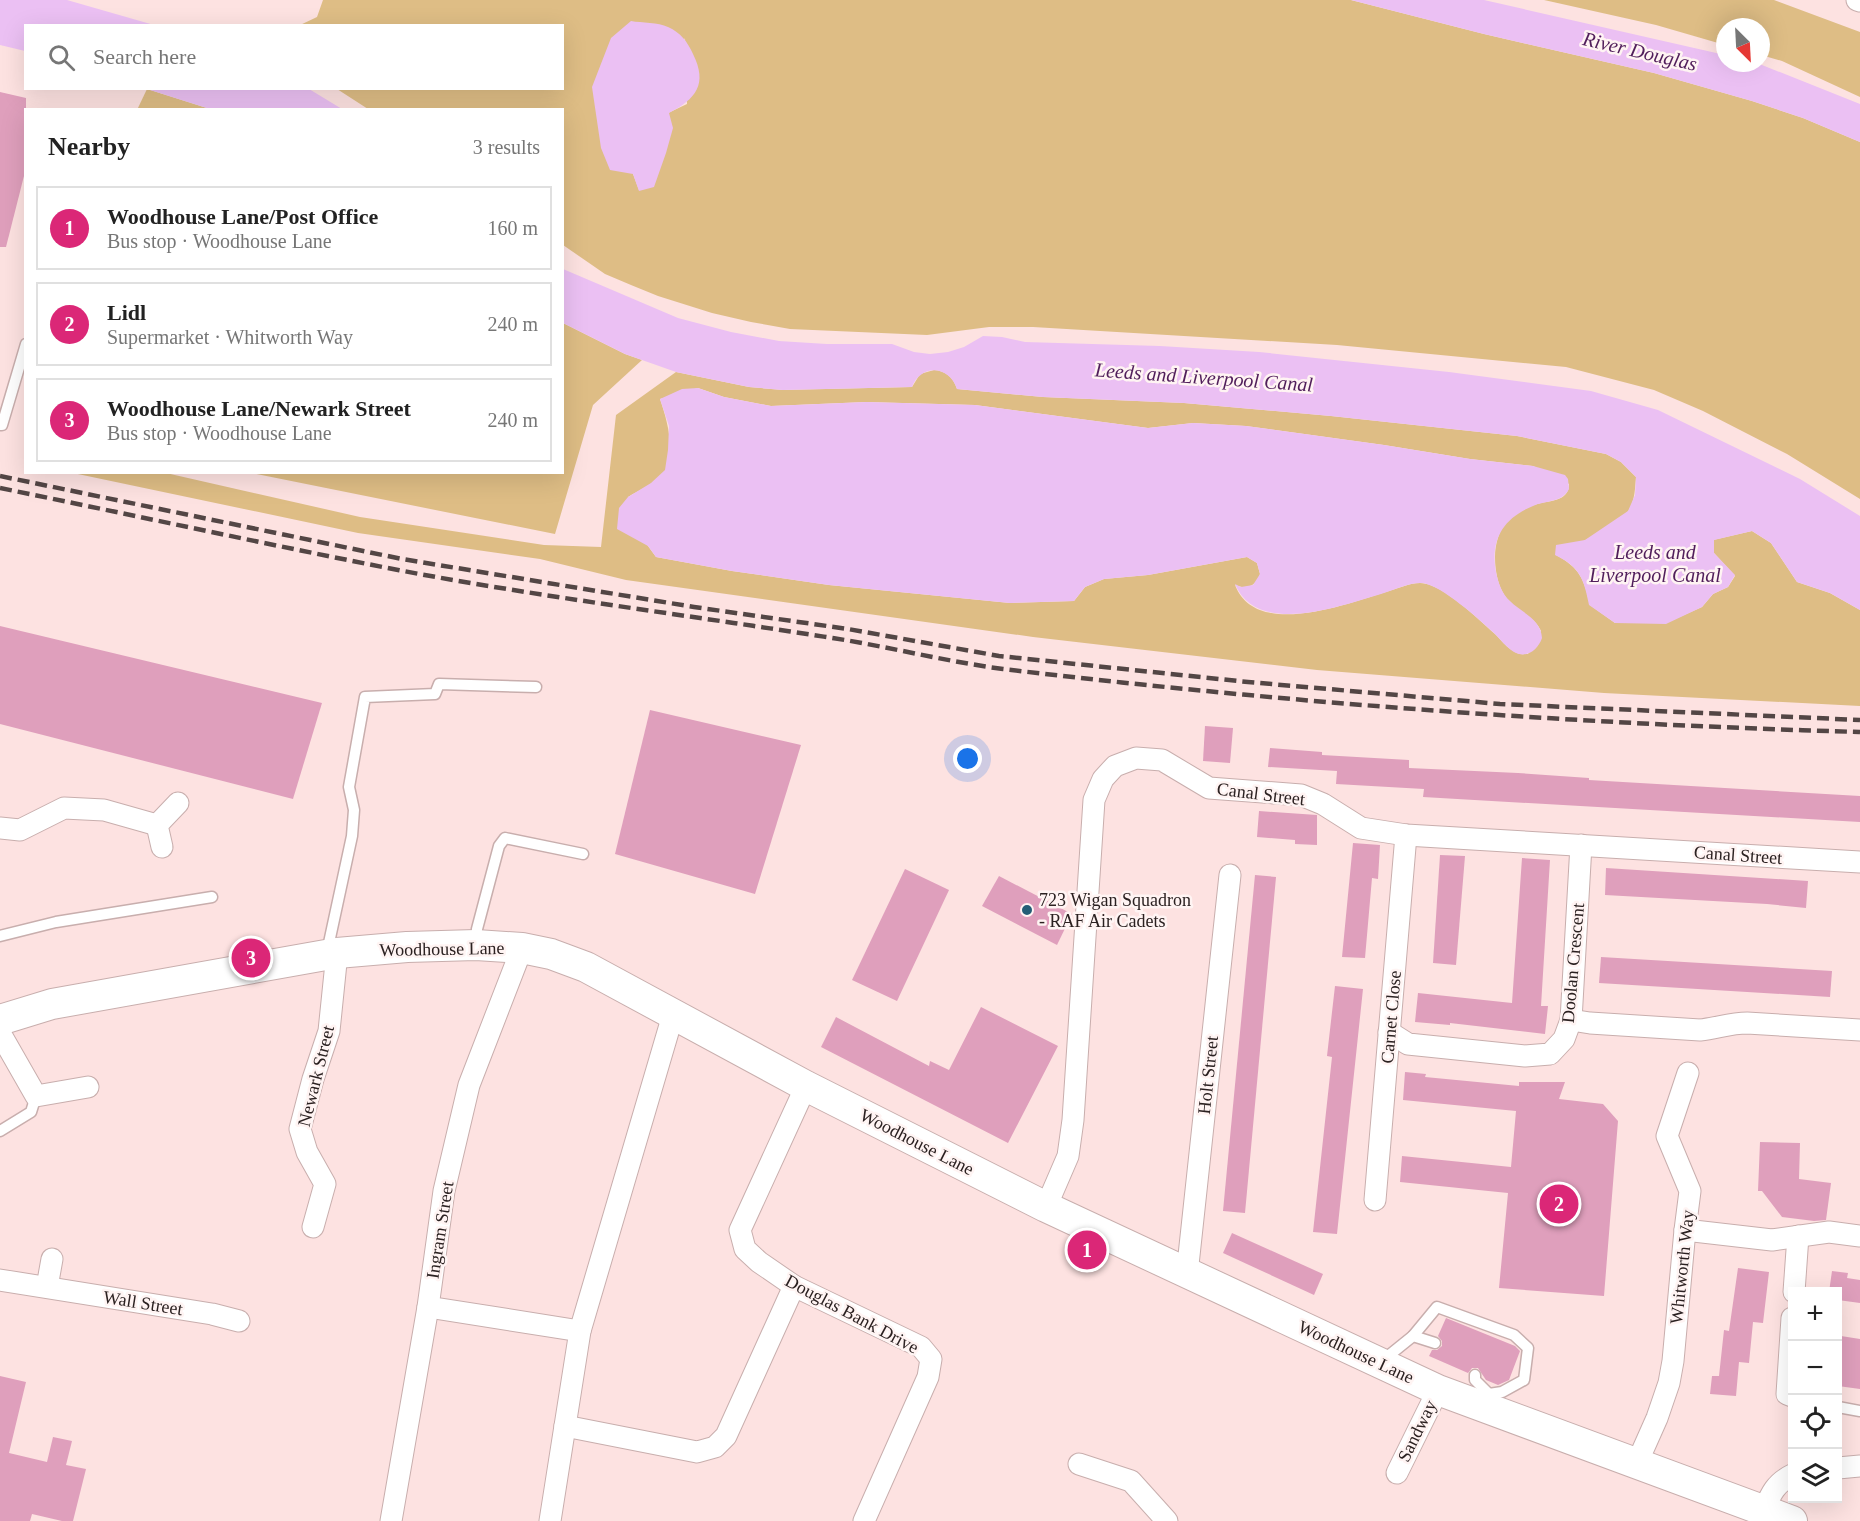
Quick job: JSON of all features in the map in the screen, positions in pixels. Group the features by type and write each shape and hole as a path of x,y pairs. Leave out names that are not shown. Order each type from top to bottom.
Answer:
{"main road":[{"name":"Woodhouse Lane","path":"0,1020 52,1004 332,955 406,947 476,945 522,948 551,954 586,968 806,1086 1046,1207 1438,1390 1486,1400 1637,1462 1792,1521"}],"street":[{"name":"Canal Street","path":"1046,1207 1068,1156 1071,1138 1094,800 1103,778 1115,766 1136,758 1162,760 1209,788 1301,795 1323,804 1361,828 1406,835 1860,862"},
{"path":"157,825 178,803"},
{"path":"0,828 20,830 64,808 104,810 157,825"},
{"path":"157,825 162,847"},
{"name":"Carnet Close","path":"1375,1200 1406,835"},
{"name":"Doolan Crescent","path":"1389,1032 1408,1044 1525,1056 1550,1054 1564,1039 1571,1020 1581,845"},
{"name":"Holt Street","path":"1187,1274 1230,875"},
{"name":"Ingram Street","path":"391,1521 428,1307 444,1191 469,1085 522,948"},
{"name":"Newark Street","path":"313,1227 325,1184 307,1152 300,1129 329,1031 332,955"},
{"path":"550,1521 580,1331 673,1015"},
{"path":"1571,1020 1700,1030 1718,1028 1729,1023 1747,1023 1860,1030"},
{"path":"0,1033 36,1096 88,1087"},
{"name":"Whitworth Way","path":"1637,1462 1657,1418 1669,1383 1673,1361 1684,1230 1690,1191 1667,1136 1688,1073"},
{"name":"Douglas Bank Drive","path":"806,1086 740,1230 745,1249 759,1262 794,1286 921,1347 931,1359 928,1377 864,1521"},
{"path":"1684,1230 1772,1240 1829,1232 1860,1236"},
{"path":"1794,1287 1798,1236"},
{"path":"48,1287 52,1259"},
{"name":"Wall Street","path":"0,1280 212,1314 239,1321"},
{"path":"565,1426 697,1452 715,1447 726,1436 794,1286"},
{"path":"428,1307 580,1331"},
{"path":"1790,1341 1787,1394 1790,1395"},
{"name":"Sandway","path":"1397,1473 1438,1390"},
{"path":"1079,1464 1131,1481 1167,1521"},
{"path":"1842,1468 1860,1466"},
{"path":"1764,1510 1773,1490 1788,1477"}],"lane":[{"path":"0,425 2,425 24,351"},
{"path":"332,955 352,836 354,810 350,787 365,697 435,694 439,684 536,687"},
{"path":"476,945 477,929 499,846 505,838 583,854"},
{"path":"0,936 56,922 212,897"},
{"path":"0,1131 31,1112 36,1096"},
{"path":"1380,1363 1413,1336 1437,1307 1514,1335 1528,1348 1524,1380 1502,1392 1486,1400 1475,1380 1475,1375"},
{"path":"1413,1336 1435,1343"},
{"path":"1842,1408 1860,1410"}],"shaded area":[{"path":"323,0 1351,0 1484,34 1654,73 1752,101 1803,118 1860,142 1860,499 1787,454 1703,411 1654,390 1566,367 1337,345 1033,327 989,327 927,335 790,329 712,313 658,296 605,274 564,246 564,108 366,108 339,90 564,90 564,24 302,24 317,17","holes":["685,38 687,104 668,113 639,190 633,174"]},
{"path":"1544,0 1774,0 1860,32 1860,97 1770,58 1770,18 1716,18 1716,42 1656,25"},
{"path":"147,90 150,90 207,108 138,108"},
{"path":"564,324 642,360 593,405 555,534 256,474 564,474"},
{"path":"934,370 945,373 957,389 1043,397 1184,403 1331,416 1517,436 1606,454 1621,462 1636,477 1631,506 1624,515 1606,528 1556,555 1571,565 1580,575 1590,605 1615,623 1666,623 1702,607 1713,594 1728,587 1735,576 1714,553 1713,540 1752,531 1771,543 1797,582 1830,593 1860,610 1860,706 1604,693 1317,670 1033,637 626,580 540,559 358,533 78,474 170,474 360,517 544,545 601,547 616,415 676,372 749,387 783,390 912,387 920,374","holes":["698,388 724,397 771,406 866,402 975,405 1148,428 1193,423 1246,426 1533,466 1569,484 1568,490 1561,498 1531,506 1508,519 1498,538 1495,562 1498,580 1505,596 1535,622 1541,631 1528,654 1517,653 1449,595 1420,583 1328,609 1282,614 1262,611 1246,602 1235,585 1247,587 1253,584 1260,574 1257,563 1247,557 1148,575 1104,579 1085,587 1074,601 1010,603 829,585 656,557 648,546 628,497 654,482 663,474 669,461 670,443 660,399"]}],"water":[{"path":"0,0 67,0 151,24 24,24 24,51 0,45"},
{"name":"River Douglas","path":"1351,0 1484,0 1716,53 1716,72 1770,72 1770,68 1860,104 1860,142 1803,118 1752,101 1654,73 1484,34"},
{"path":"631,21 660,24 677,32 691,49 699,74 697,90 686,102 669,113 673,128 654,187 639,191 633,174 610,170 601,148 592,87 611,38"},
{"path":"150,90 311,90 340,108 207,108"},
{"name":"Leeds and Liverpool Canal","path":"564,269 678,318 731,332 779,341 892,344 914,352 930,354 964,347 983,336 1025,342 1259,352 1449,372 1591,391 1658,410 1800,479 1860,516 1860,610 1830,593 1797,582 1771,543 1752,531 1714,540 1714,553 1735,575 1728,587 1713,594 1702,607 1666,624 1615,623 1589,605 1580,575 1570,564 1555,555 1556,545 1585,540 1628,511 1635,495 1636,477 1621,462 1606,454 1517,436 1331,416 1184,403 1043,397 957,389 948,375 935,370 922,374 912,387 783,390 749,387 676,372 625,354 564,324"},
{"path":"698,388 724,397 771,406 866,402 975,405 1148,428 1193,423 1246,426 1533,466 1565,475 1569,489 1566,494 1558,499 1533,506 1514,517 1501,532 1495,550 1499,584 1507,598 1535,621 1542,638 1531,652 1518,654 1460,604 1440,590 1423,583 1408,585 1325,610 1281,614 1262,610 1246,600 1235,584 1241,587 1253,585 1260,574 1257,563 1247,557 1148,575 1104,579 1085,587 1074,601 1010,603 829,585 656,557 648,546 617,529 619,508 628,497 651,483 665,470 669,426 660,399 682,389"}],"building":[{"path":"0,92 26,98 26,108 24,108 24,176 6,247 0,247"},
{"path":"0,626 322,703 293,799 0,724"},
{"path":"650,710 801,745 755,894 615,854"},
{"path":"1205,726 1233,728 1230,763 1203,761"},
{"path":"1270,748 1322,752 1322,755 1409,760 1409,768 1860,796 1860,822 1423,797 1424,789 1336,784 1337,771 1268,767"},
{"path":"1259,811 1317,815 1317,845 1295,844 1295,840 1257,837"},
{"path":"1353,843 1380,845 1378,879 1372,878 1365,958 1342,957"},
{"path":"1440,855 1465,856 1456,965 1433,963"},
{"path":"1522,858 1550,860 1541,1006 1548,1006 1545,1034 1450,1023 1450,1025 1415,1022 1418,993 1512,1003"},
{"path":"1606,868 1808,881 1806,908 1605,895"},
{"path":"905,869 949,890 897,1001 852,980"},
{"path":"1255,875 1276,877 1245,1213 1223,1211"},
{"name":"723 Wigan Squadron - RAF Air Cadets","path":"999,876 1072,914 1057,945 982,906"},
{"path":"1601,957 1832,971 1830,997 1599,983"},
{"path":"1335,986 1363,989 1337,1234 1313,1232 1332,1057 1327,1056"},
{"path":"981,1007 1058,1046 1008,1143 821,1047 836,1017 929,1066 930,1061 949,1070"},
{"path":"1405,1072 1426,1074 1425,1077 1519,1086 1519,1082 1565,1082 1559,1099 1603,1104 1618,1121 1604,1296 1499,1288 1508,1193 1400,1182 1402,1156 1511,1167 1516,1111 1403,1100"},
{"path":"1760,1142 1800,1143 1799,1179 1831,1183 1826,1220 1814,1221 1782,1217 1762,1191 1758,1191"},
{"path":"1232,1233 1323,1274 1314,1295 1223,1253"},
{"path":"1738,1268 1769,1272 1763,1323 1753,1322 1749,1363 1739,1362 1736,1396 1710,1394 1712,1376 1719,1376 1724,1330 1729,1331"},
{"path":"1832,1271 1848,1273 1847,1278 1860,1280 1860,1303 1842,1301 1842,1287 1830,1287"},
{"path":"1446,1318 1515,1346 1520,1351 1509,1380 1498,1385 1486,1380 1478,1368 1472,1368 1468,1373 1429,1356 1432,1350 1437,1350 1442,1346 1442,1341 1438,1336"},
{"path":"1842,1336 1860,1339 1860,1389 1842,1387"},
{"path":"0,1376 26,1382 9,1453 47,1462 53,1437 72,1441 66,1465 86,1469 73,1521 62,1521 32,1514 30,1521 0,1521"}],"railway":[{"path":"0,476 402,559 694,607 848,629 999,656 1248,682 1500,704 1860,720"},
{"path":"0,488 454,580 845,640 1003,669 1324,702 1538,718 1860,732"}],"place":[{"name":"723 Wigan Squadron - RAF Air Cadets","path":"1027,910"},
{"name":"Woodhouse Lane/Newark Street","path":"251,958"},
{"name":"Lidl","path":"1559,1204"},
{"name":"Woodhouse Lane/Post Office","path":"1087,1250"}]}
